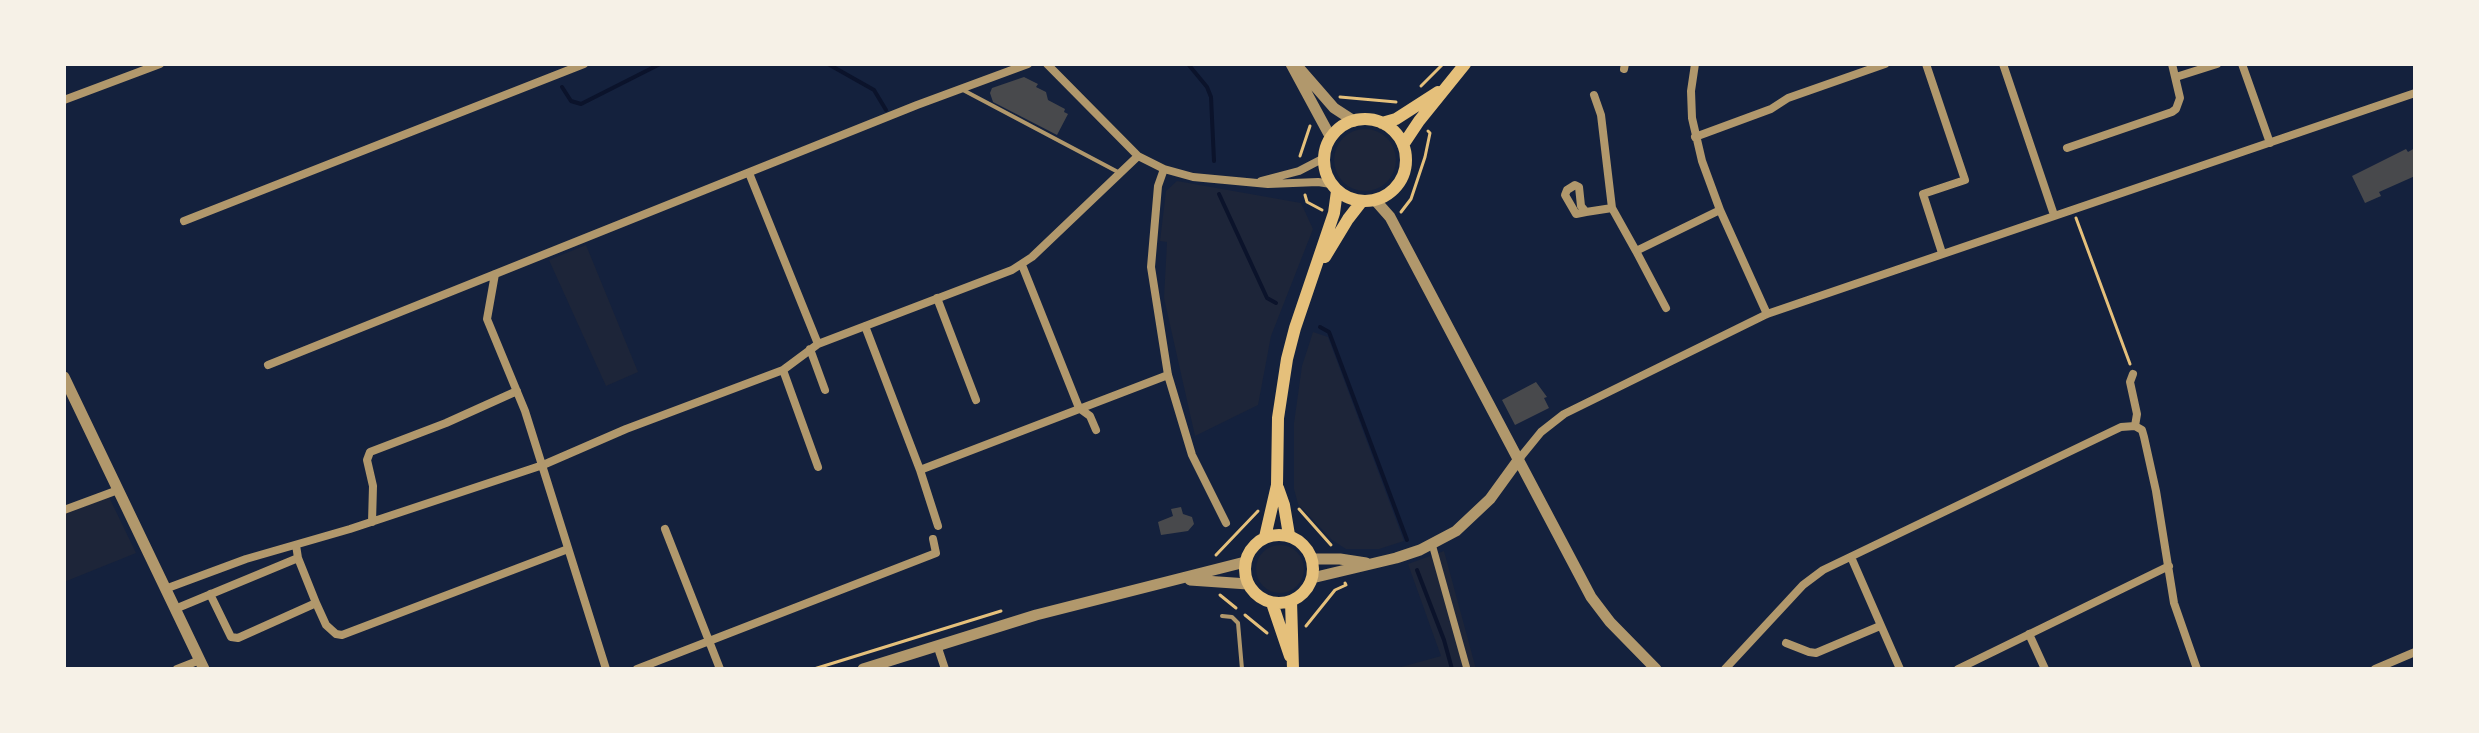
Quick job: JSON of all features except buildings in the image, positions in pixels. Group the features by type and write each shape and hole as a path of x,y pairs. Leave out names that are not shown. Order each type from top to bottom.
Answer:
{"main road":[{"path":"1403,145 1465,64"},
{"path":"1382,123 1396,119 1447,86"},
{"path":"1311,281 1348,219 1369,201 1395,188 1402,179 1406,156 1395,132 1382,123 1363,119 1340,127 1331,138 1324,158 1327,176 1334,187 1349,198 1369,201"},
{"path":"1265,537 1277,485 1278,418 1295,328 1334,213 1334,187"},
{"path":"1277,485 1289,535"},
{"path":"1277,534 1289,535 1304,544 1312,559 1312,578 1301,596 1291,601 1272,603 1262,599 1248,584 1244,573 1245,562 1248,551 1256,542 1277,534"},
{"path":"1291,601 1292,664"},
{"path":"1272,603 1292,664"}],"street":[{"path":"64,100 160,64"},
{"path":"184,221 584,64"},
{"path":"268,365 1028,64"},
{"path":"1047,64 1138,156 1164,169 1205,178 1288,185 1318,182 1334,187"},
{"path":"1294,64 1334,108 1354,121"},
{"path":"1294,64 1331,138"},
{"path":"1695,64 1691,91 1695,137 1720,210 1767,314"},
{"path":"1695,137 1771,109 1788,98 1885,64"},
{"path":"1926,64 1965,180 1923,194 1942,253"},
{"path":"2003,64 2054,215"},
{"path":"2067,148 2172,112 2180,98 2172,64"},
{"path":"2176,77 2217,64"},
{"path":"2253,64 2242,66 2270,143"},
{"path":"1312,578 1396,558 1456,531 1498,490 1541,432 1564,414 1767,314 2415,93"},
{"path":"1594,95 1601,115 1612,208 1666,308"},
{"path":"165,589 246,559 372,522 543,465 626,429 783,370 814,347 1022,265 1138,156"},
{"path":"1253,182 1299,171 1324,158"},
{"path":"1164,169 1158,186 1151,267 1168,375 1192,455 1226,523"},
{"path":"749,173 814,347 825,390"},
{"path":"1369,201 1390,217 1591,597 1656,669"},
{"path":"1586,212 1612,208"},
{"path":"1636,251 1720,210"},
{"path":"1022,265 1079,408 1090,416 1096,430"},
{"path":"495,274 487,319 543,465 606,669"},
{"path":"937,298 976,400"},
{"path":"865,326 938,526"},
{"path":"783,370 818,467"},
{"path":"2133,371 2130,382 2137,414 2135,426"},
{"path":"920,470 1168,375"},
{"path":"64,377 202,665 177,669"},
{"path":"372,522 373,486 367,460 370,452 517,391"},
{"path":"1725,669 1803,585 1823,570 2121,427 2135,426 2142,430 2156,491 2178,619 2197,669"},
{"path":"64,510 118,490"},
{"path":"665,529 720,669"},
{"path":"637,669 936,553 933,539"},
{"path":"1432,544 1467,669"},
{"path":"296,545 298,558 326,625 342,635 568,549"},
{"path":"1851,557 1900,669"},
{"path":"175,609 298,558"},
{"path":"1312,559 1370,563"},
{"path":"863,669 1036,615 1245,562"},
{"path":"1958,669 2169,566"},
{"path":"1182,580 1248,584"},
{"path":"210,594 229,634 235,638 316,603"},
{"path":"1786,643 1816,653 1880,626"},
{"path":"2029,634 2045,669"},
{"path":"937,645 945,669"},
{"path":"2375,669 2415,652"}],"lane":[{"path":"961,89 1120,173"},
{"path":"1222,616 1232,617 1238,623 1242,669"}],"path":[{"path":"1415,93 1443,64"},
{"path":"1333,95 1405,102"},
{"path":"1298,164 1312,120"},
{"path":"1411,199 1430,133 1422,125"},
{"path":"1303,189 1307,202 1328,212"},
{"path":"2076,218 2133,371"},
{"path":"1295,504 1336,549"},
{"path":"1213,559 1262,507"},
{"path":"1304,633 1335,590 1346,585"},
{"path":"1219,594 1272,637"}],"shaded area":[{"path":"1365,129 1377,131 1387,138 1394,148 1394,172 1387,182 1377,189 1365,191 1353,189 1343,182 1336,172 1334,160 1336,148 1343,138 1353,131"},
{"path":"1177,181 1301,203 1313,229 1271,336 1258,405 1195,436 1164,298 1167,242 1160,241 1166,191"},
{"path":"586,245 638,372 606,386 549,260"},
{"path":"1313,332 1328,337 1404,541 1379,549 1346,549 1332,540 1298,504 1294,489 1294,423 1302,366"},
{"path":"109,497 136,553 64,582 64,514"},
{"path":"1280,545 1297,552 1304,569 1297,586 1280,593 1263,586 1256,569 1263,552"},
{"path":"1444,551 1476,669 1394,669 1441,656 1408,564"}],"waterway":[{"path":"562,87 571,101 581,104 660,64"},
{"path":"828,64 874,90 886,110"},
{"path":"1188,64 1207,87 1211,97 1214,161"},
{"path":"1219,194 1267,298 1276,303"},
{"path":"1320,327 1329,332 1407,540"},
{"path":"1417,570 1452,669"}]}
